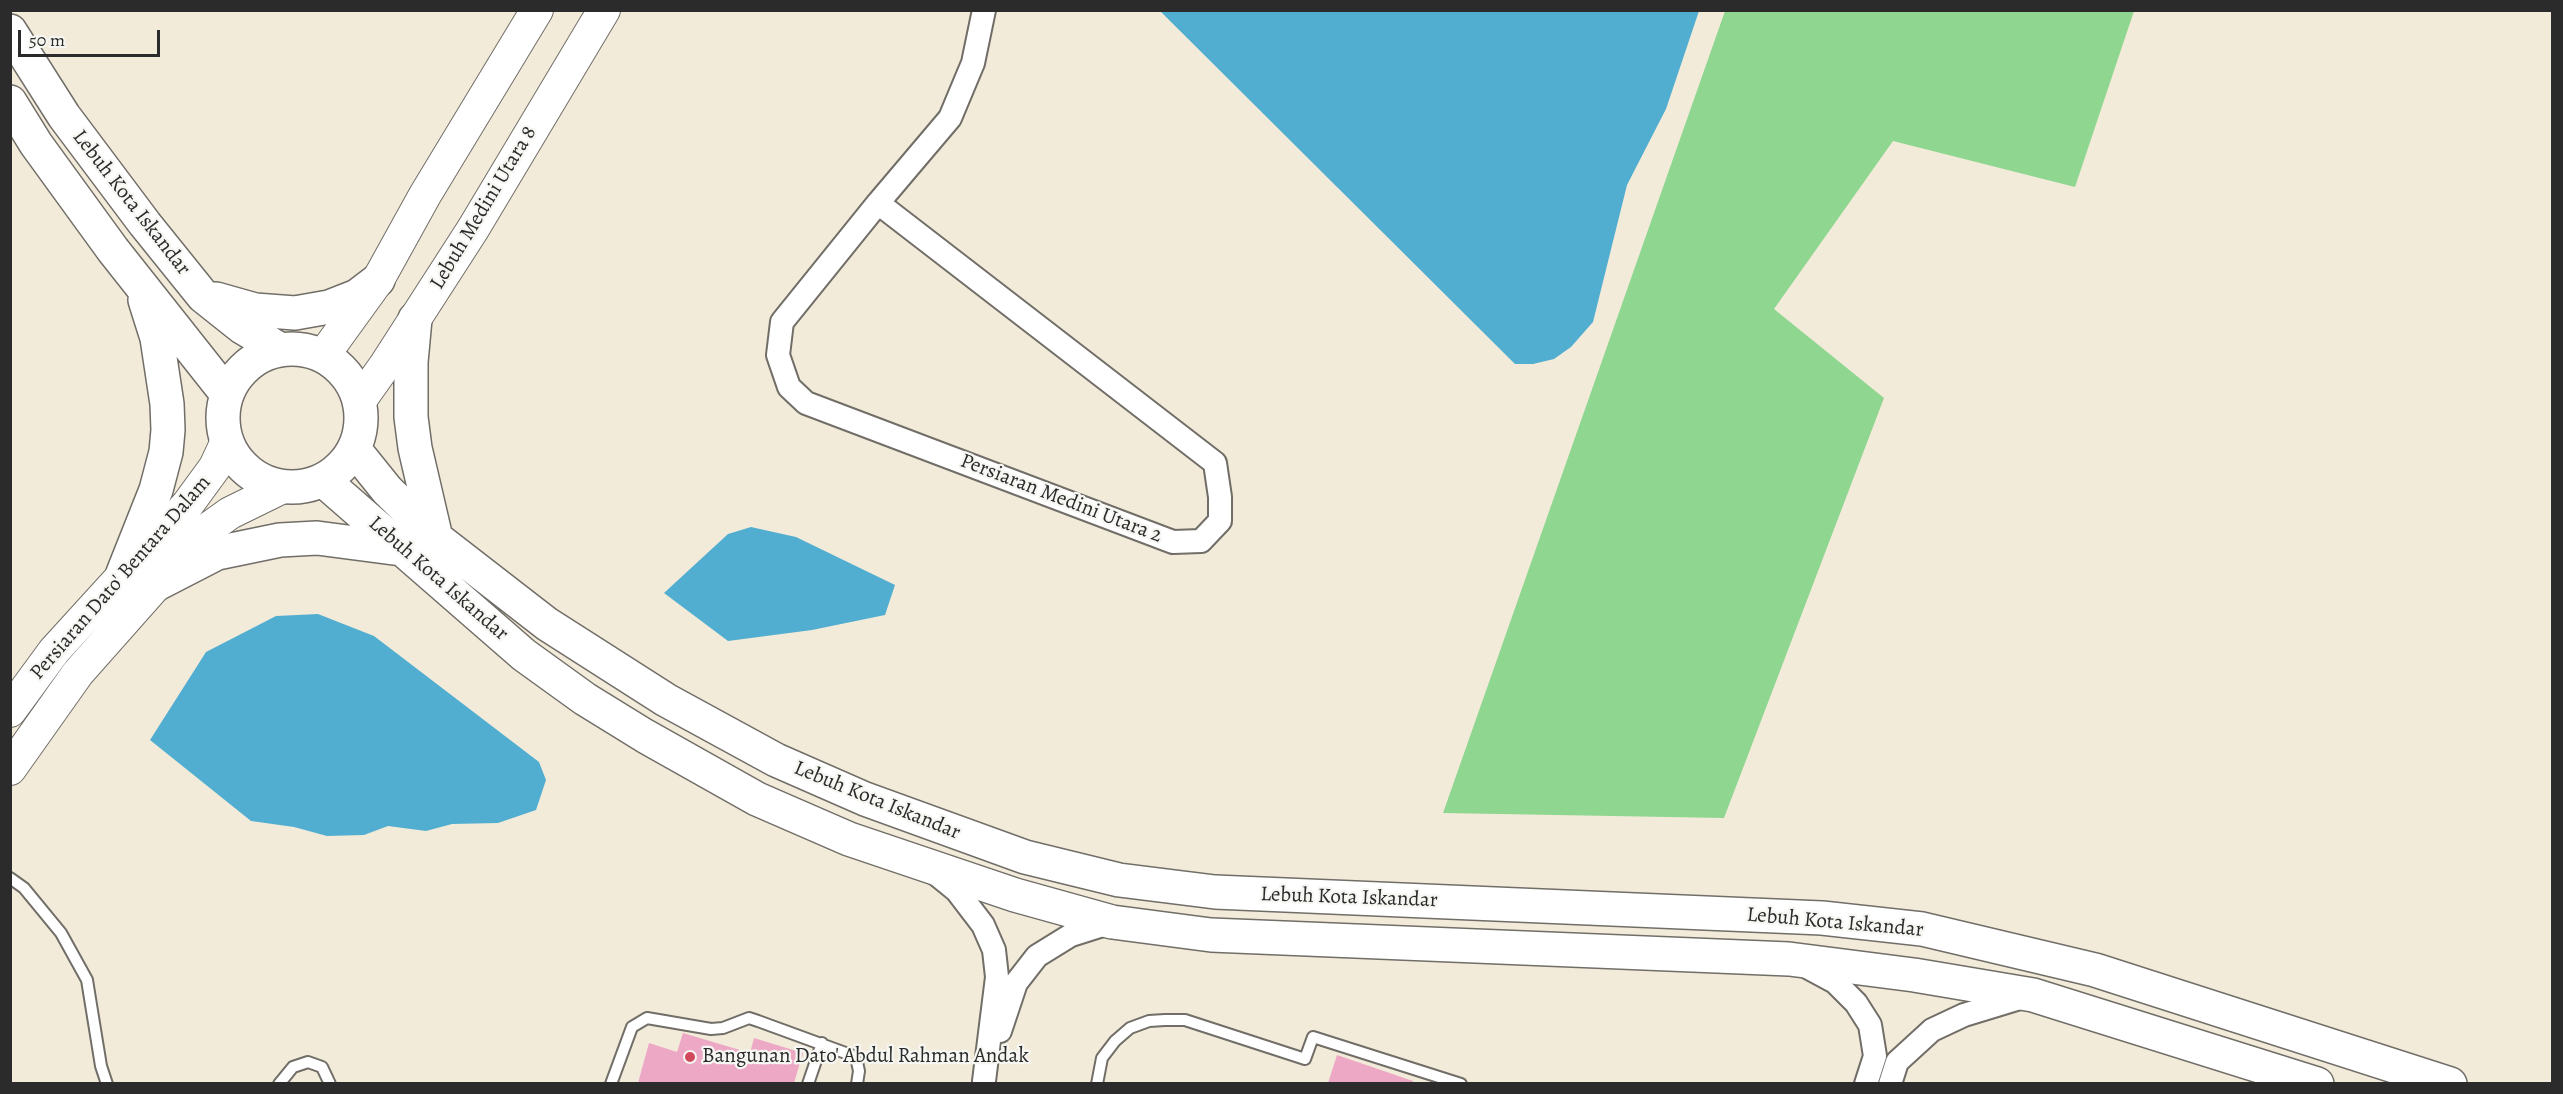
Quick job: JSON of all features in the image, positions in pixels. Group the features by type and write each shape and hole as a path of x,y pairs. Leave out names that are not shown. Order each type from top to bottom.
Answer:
{"highway":[{"name":"Lebuh Kota Iskandar","path":"10,31 63,116 202,296 242,327 279,349"},
{"name":"Lebuh Kota Iskandar","path":"10,102 36,144 138,282 227,394"},
{"path":"202,296 255,310 295,313 329,306 357,296 378,280"},
{"path":"123,573 156,490 168,430 167,404 157,338 138,282"},
{"path":"415,319 411,362 411,417 415,448 436,538"},
{"path":"279,349 302,349 323,356 346,375 359,402 360,426 354,449 341,467 323,480 303,486 283,487 261,480 240,464 227,441 223,417 227,394 239,373 257,358 279,349"},
{"name":"Lebuh Kota Iskandar","path":"354,449 387,490 436,538 547,624 666,700 776,760 865,799 1025,857 1119,880 1215,892 1822,918 1922,930 2095,970 2450,1083"},
{"name":"Lebuh Kota Iskandar","path":"323,480 524,655 585,699 645,736 757,799 849,839 1015,895 1112,922 1211,935 1789,959 1914,975 2033,995 2317,1083"},
{"path":"153,586 217,554 280,540 317,538 401,549"}],"street":[{"path":"323,356 378,280 425,195 537,10"},
{"name":"Lebuh Medini Utara 8","path":"359,402 473,229 604,10"},
{"name":"Persiaran Medini Utara 2","path":"878,203 1215,463 1220,497 1220,520 1201,541 1173,542 806,403 789,387 778,355 782,322 878,203 950,118 973,63 984,10"},
{"name":"Persiaran Dato' Bentara Dalam","path":"10,711 54,651 188,504 216,467 227,441"},
{"name":"Persiaran Dato' Bentara Dalam","path":"10,769 78,673 201,533 230,513 283,487"},
{"path":"921,862 957,891 983,925 994,950 997,977 984,1082"},
{"path":"984,1082 1016,983 1037,956 1071,935 1112,922"},
{"path":"1789,959 1820,972 1835,982 1856,1003 1870,1025 1875,1056 1866,1083"},
{"path":"1890,1083 1897,1062 1932,1030 1964,1015 2033,995"}],"lane":[{"path":"10,878 24,888 61,933 87,980 101,1066 107,1083"},
{"path":"611,1083 632,1027 647,1018 711,1029 723,1028 748,1018 851,1055 857,1062 859,1071 856,1083"},
{"path":"1097,1083 1102,1058 1116,1041 1130,1028 1149,1021 1164,1020 1185,1020 1305,1059 1313,1037 1461,1083"},
{"path":"808,1083 822,1043"},
{"path":"279,1083 293,1067 308,1062 322,1067 330,1083"}],"green space":[{"path":"1725,11 2134,11 2075,187 1893,141 1774,309 1884,398 1724,818 1443,813"}],"water":[{"path":"1160,11 1699,11 1666,109 1627,185 1593,322 1571,347 1554,359 1533,364 1515,364"},
{"path":"751,527 796,537 895,585 885,615 812,630 728,641 664,593 728,534"},
{"path":"318,614 374,636 539,762 546,780 536,810 498,823 452,824 426,831 388,826 364,835 327,836 294,827 251,821 150,740 206,652 276,616"}],"building":[{"name":"Bangunan Dato' Abdul Rahman Andak","path":"683,1033 750,1053 754,1038 803,1053 794,1083 638,1083 649,1043 677,1052"},
{"path":"1337,1055 1413,1081 1413,1083 1328,1083"}],"place":[{"name":"Bangunan Dato' Abdul Rahman Andak","path":"690,1057"}]}
